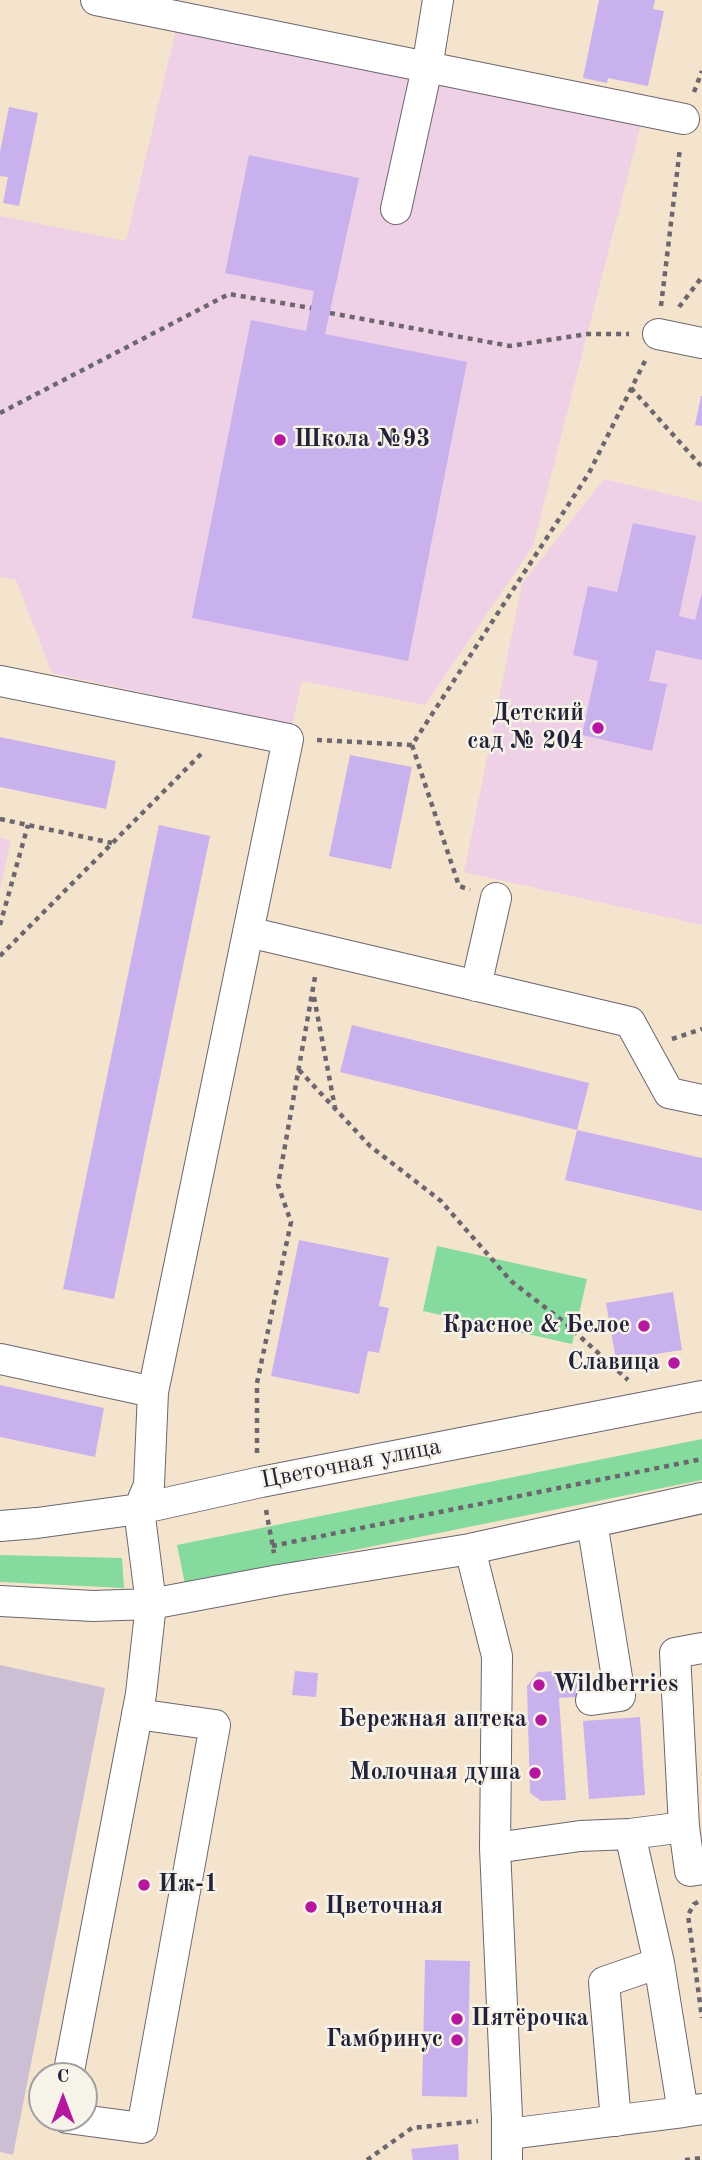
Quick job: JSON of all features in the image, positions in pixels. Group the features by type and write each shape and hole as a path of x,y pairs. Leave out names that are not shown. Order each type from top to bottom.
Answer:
{"street":[{"path":"96,0 684,118"},
{"path":"396,209 427,68 438,0"},
{"path":"658,334 702,344"},
{"path":"0,681 288,739 153,1392 149,1485 139,1508 150,1604 137,1714 71,2062"},
{"path":"476,986 496,898"},
{"path":"248,932 630,1022 669,1093 702,1100"},
{"path":"0,1359 153,1392"},
{"name":"Цветочная улица","path":"0,1526 139,1508 702,1396"},
{"path":"0,1601 93,1606 150,1604 470,1549 702,1498"},
{"path":"592,1522 620,1696 592,1700"},
{"path":"470,1549 497,1656 495,1848 508,2137 693,2110 630,1834"},
{"path":"702,1648 675,1653 684,1827 690,1871 702,1869"},
{"path":"98,2122 142,2128 215,1725 137,1714"},
{"path":"495,1848 580,1836 630,1834 684,1827"},
{"path":"616,2121 604,1982 659,1963"}],"path":[{"path":"412,745 589,473 658,334 684,118"},
{"path":"0,413 229,293 311,308"},
{"path":"330,313 510,346 587,334 658,334"},
{"path":"631,388 702,467"},
{"path":"0,956 228,727"},
{"path":"288,739 412,745"},
{"path":"412,745 459,886 496,898"},
{"path":"0,819 113,843"},
{"path":"0,925 28,825"},
{"path":"279,1580 257,1461 257,1383 291,1222 278,1185 321,949"},
{"path":"313,992 335,1108"},
{"path":"299,1070 370,1146 441,1201 511,1281 564,1322 634,1386"},
{"path":"272,1546 702,1460"},
{"path":"702,1900 694,1904 688,1915 702,2021"},
{"path":"367,2160 412,2128 508,2137"},
{"path":"685,2160 702,2158"}],"shaded area":[{"name":"Школа №93","path":"177,25 641,124 533,546 425,705 302,681 292,725 52,673 16,580 0,577 0,216 126,241"},
{"name":"Детский сад № 204","path":"604,479 702,502 702,925 464,872 522,584"},
{"path":"0,838 11,841 0,888"},
{"path":"0,1665 105,1688 31,2062 28,2062 28,2079 13,2155 0,2152"}],"green space":[{"path":"437,1246 587,1279 572,1344 423,1311"},
{"path":"702,1439 702,1480 185,1584 177,1545"},
{"path":"0,1555 122,1558 124,1588 0,1582"}],"building":[{"path":"599,0 655,0 653,9 664,11 648,86 608,78 607,83 583,78"},
{"path":"9,107 38,113 19,206 3,203 8,177 0,176 0,152"},
{"path":"249,155 359,178 325,334 467,362 408,661 192,618 251,320 306,331 314,291 225,273"},
{"path":"702,396 702,426 695,425"},
{"path":"633,523 696,536 679,616 695,620 702,593 702,660 656,650 649,681 667,684 652,751 582,735 598,661 573,655 588,586 617,592"},
{"path":"0,737 116,761 106,809 0,787"},
{"path":"350,755 412,767 391,869 329,856"},
{"path":"159,825 210,836 114,1299 63,1289"},
{"path":"352,1025 589,1083 577,1130 340,1072"},
{"path":"577,1130 702,1158 702,1211 565,1180"},
{"path":"299,1240 389,1258 379,1306 389,1308 379,1353 368,1351 359,1394 271,1376"},
{"name":"Красное & Белое","path":"673,1292 682,1350 616,1360 606,1303"},
{"path":"0,1385 104,1408 95,1457 0,1437"},
{"path":"576,1670 578,1697 559,1698 566,1800 541,1801 530,1793 527,1686 538,1672"},
{"path":"295,1671 318,1673 316,1697 292,1695"},
{"path":"640,1717 645,1795 589,1799 583,1721"},
{"path":"425,1960 470,1961 467,2097 422,2096"},
{"path":"458,2144 459,2160 413,2160 411,2149"}],"place":[{"name":"Школа №93","path":"280,440"},
{"name":"Детский сад № 204","path":"598,728"},
{"name":"Красное & Белое","path":"644,1326"},
{"name":"Славица","path":"674,1363"},
{"name":"Wildberries","path":"539,1685"},
{"name":"Бережная аптека","path":"541,1720"},
{"name":"Молочная душа","path":"535,1773"},
{"name":"Иж-1","path":"144,1885"},
{"name":"Цветочная","path":"311,1907"},
{"name":"Пятёрочка","path":"457,2019"},
{"name":"Гамбринус","path":"457,2040"}]}
